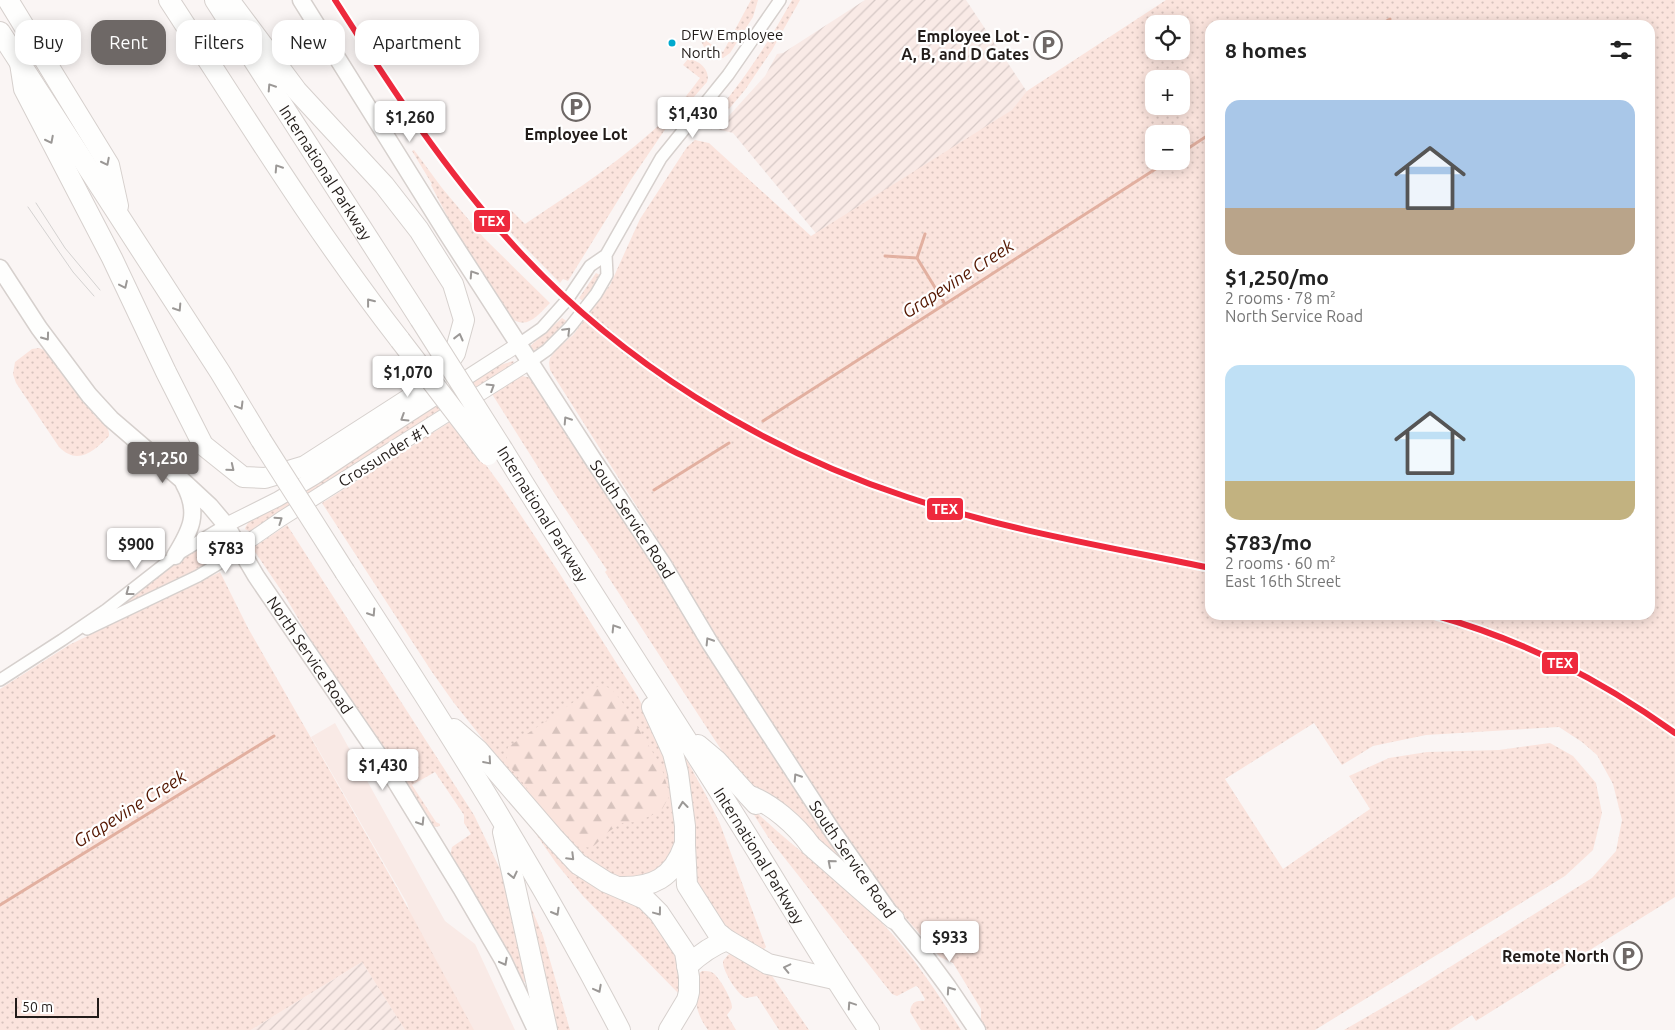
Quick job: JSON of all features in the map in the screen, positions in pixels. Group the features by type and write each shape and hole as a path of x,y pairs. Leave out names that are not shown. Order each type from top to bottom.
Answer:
{"highway":[{"path":"8,0 109,165 120,218"},
{"path":"169,0 324,238 359,288 400,340 496,453"},
{"name":"International Parkway","path":"214,0 420,319 496,453 519,477 733,813 834,979 869,1030"},
{"path":"20,65 24,89 112,258 203,445 243,477 265,478 305,466 423,390 442,372 455,353 464,320 453,284 420,230 384,186 297,91 229,0"},
{"path":"0,32 15,55"},
{"path":"21,65 214,363 261,440 498,811 576,947 620,1030"},
{"path":"637,664 646,694 673,754 682,798 688,885 717,932 768,964 834,979"},
{"path":"439,717 478,750 578,864 592,874 645,899 654,906 685,952 688,966 688,1000 669,1030"},
{"path":"680,729 717,761 748,795 758,799 780,815 802,834 811,846 894,919"},
{"path":"498,811 547,1030"},
{"path":"618,887 639,887 662,878 673,869 685,845"},
{"path":"688,966 697,958 727,940"}],"main road":[{"name":"South Service Road","path":"300,0 530,362 664,566 710,643 832,832 894,919 928,960 977,1030"},
{"name":"North Service Road","path":"0,268 39,328 89,394 116,423 210,506 226,525 256,576 388,769 430,837 504,960 536,1030"},
{"path":"175,556 188,535 193,516 189,494 182,480"}],"street":[{"path":"768,16 773,0"},
{"path":"519,344 542,328 567,300 590,266 606,255 661,158 728,75 780,0"},
{"path":"530,362 547,350 570,328 596,294 607,275 606,255"},
{"name":"Crossunder #1","path":"226,525 278,499 315,477 519,344"},
{"name":"Crossunder #1","path":"239,548 281,519 530,362"},
{"path":"0,680 106,610 175,556 226,525"},
{"path":"62,640 198,576 239,548"}],"shaded area":[{"path":"865,0 966,0 1047,122 833,254 733,133 717,129 765,76 777,54 783,53"},
{"path":"335,723 445,921 475,944 515,1030 462,1030 414,928 407,903 311,737"},
{"path":"362,962 405,1030 251,1030"}],"green space":[{"path":"751,0 758,0 753,17 730,53 723,58 717,57 704,47 701,41 702,38 723,52"},
{"path":"792,0 800,0 772,50 745,90 711,130 710,126 714,115 752,66"},
{"path":"1166,0 1675,0 1675,897 1476,1021 1472,1015 1449,1030 1344,1030 1410,992 1592,878 1616,851 1622,820 1613,784 1597,755 1582,742 1559,727 1426,735 1373,746 1342,765 1314,723 1225,779 1283,869 1370,809 1349,776 1389,758 1427,752 1499,750 1550,743 1573,756 1596,783 1602,813 1593,850 1565,876 1315,1030 987,1030 981,1020 981,1009 953,963 940,957 890,900 864,866 729,660 679,573 550,370 550,358 573,335 610,285 640,219 687,147 695,140 709,143 811,236 1012,110 1027,91"},
{"path":"688,59 696,61 703,66 707,73 707,82 664,131 630,181 568,281 563,279 560,283 499,218 508,211 512,211 525,224 635,146 673,112 700,78 683,65"},
{"path":"414,150 442,188 484,238 550,303 536,317 521,323 509,317 462,245 432,184 412,151"},
{"path":"596,273 600,277 584,302 579,298"},
{"path":"562,318 568,322 546,342 532,351 529,347"},
{"path":"39,348 44,350 108,430 109,436 98,447 86,454 73,455 66,453 59,447 16,383 13,374 15,362 32,349"},
{"path":"513,361 503,372 256,529 249,531 245,529 247,524 256,516 285,502 500,365"},
{"path":"522,376 532,378 843,860 840,861 764,797 739,772 722,751 492,394"},
{"path":"453,420 502,487 558,571 638,697 661,741 678,820 674,853 657,874 630,881 595,867 557,832 454,703 322,503"},
{"path":"287,525 474,815 501,871 516,915 528,981 524,982 450,856 452,847 471,834 464,823 464,815 435,772 412,785 440,826 435,827 431,825 253,549"},
{"path":"220,532 230,550 183,579 113,613 111,610 186,552"},
{"path":"220,572 248,628 397,888 474,1030 405,1030 362,962 251,1030 0,1030 0,689 69,645"},
{"path":"603,685 611,689 621,700 661,766 670,795 661,811 637,822 622,823 608,832 591,848 576,842 552,820 508,764 506,754 508,747 594,688"},
{"path":"680,748 720,824 766,947 760,953 727,935 690,879"},
{"path":"511,798 548,837 647,906 683,962 681,996 583,896 556,863"},
{"path":"750,806 856,898 884,925 920,968 961,1030 921,1030 910,1012 911,1006 914,1003 924,1001 925,999 918,987 916,986 897,996 892,994 768,837"},
{"path":"531,907 543,936 570,1030 555,1030 527,908"},
{"path":"732,953 770,973 809,1030 779,1030 757,996 746,998 738,992 727,976 723,965 723,961"},
{"path":"702,971 713,973 726,990 732,1005 727,1015 736,1030 708,1030 703,1023 696,1004 697,975"}],"waterway":[{"name":"Grapevine Creek","path":"1190,147 1205,137"},
{"name":"Grapevine Creek","path":"763,421 1154,170"},
{"path":"925,234 917,258 945,304"},
{"path":"885,256 917,258"},
{"name":"Grapevine Creek","path":"654,490 729,443"},
{"name":"Grapevine Creek","path":"0,905 274,736"}],"tram line":[{"path":"36,203 65,248 100,290"},
{"path":"28,207 73,272 94,296"}],"transit line":[{"name":"TEX","path":"335,0 419,127 465,188 515,247 556,289 600,328 646,364 695,397 746,427 798,453 852,477 907,497 944,509 1019,528 1205,567"},
{"name":"TEX","path":"1450,620 1530,649 1560,663 1618,695 1675,733"}],"place":[{"name":"DFW Employee North","path":"672,43"},
{"name":"Employee Lot - A, B, and D Gates","path":"1048,45"},
{"name":"Employee Lot","path":"576,107"},
{"name":"Remote North","path":"1628,956"}]}
